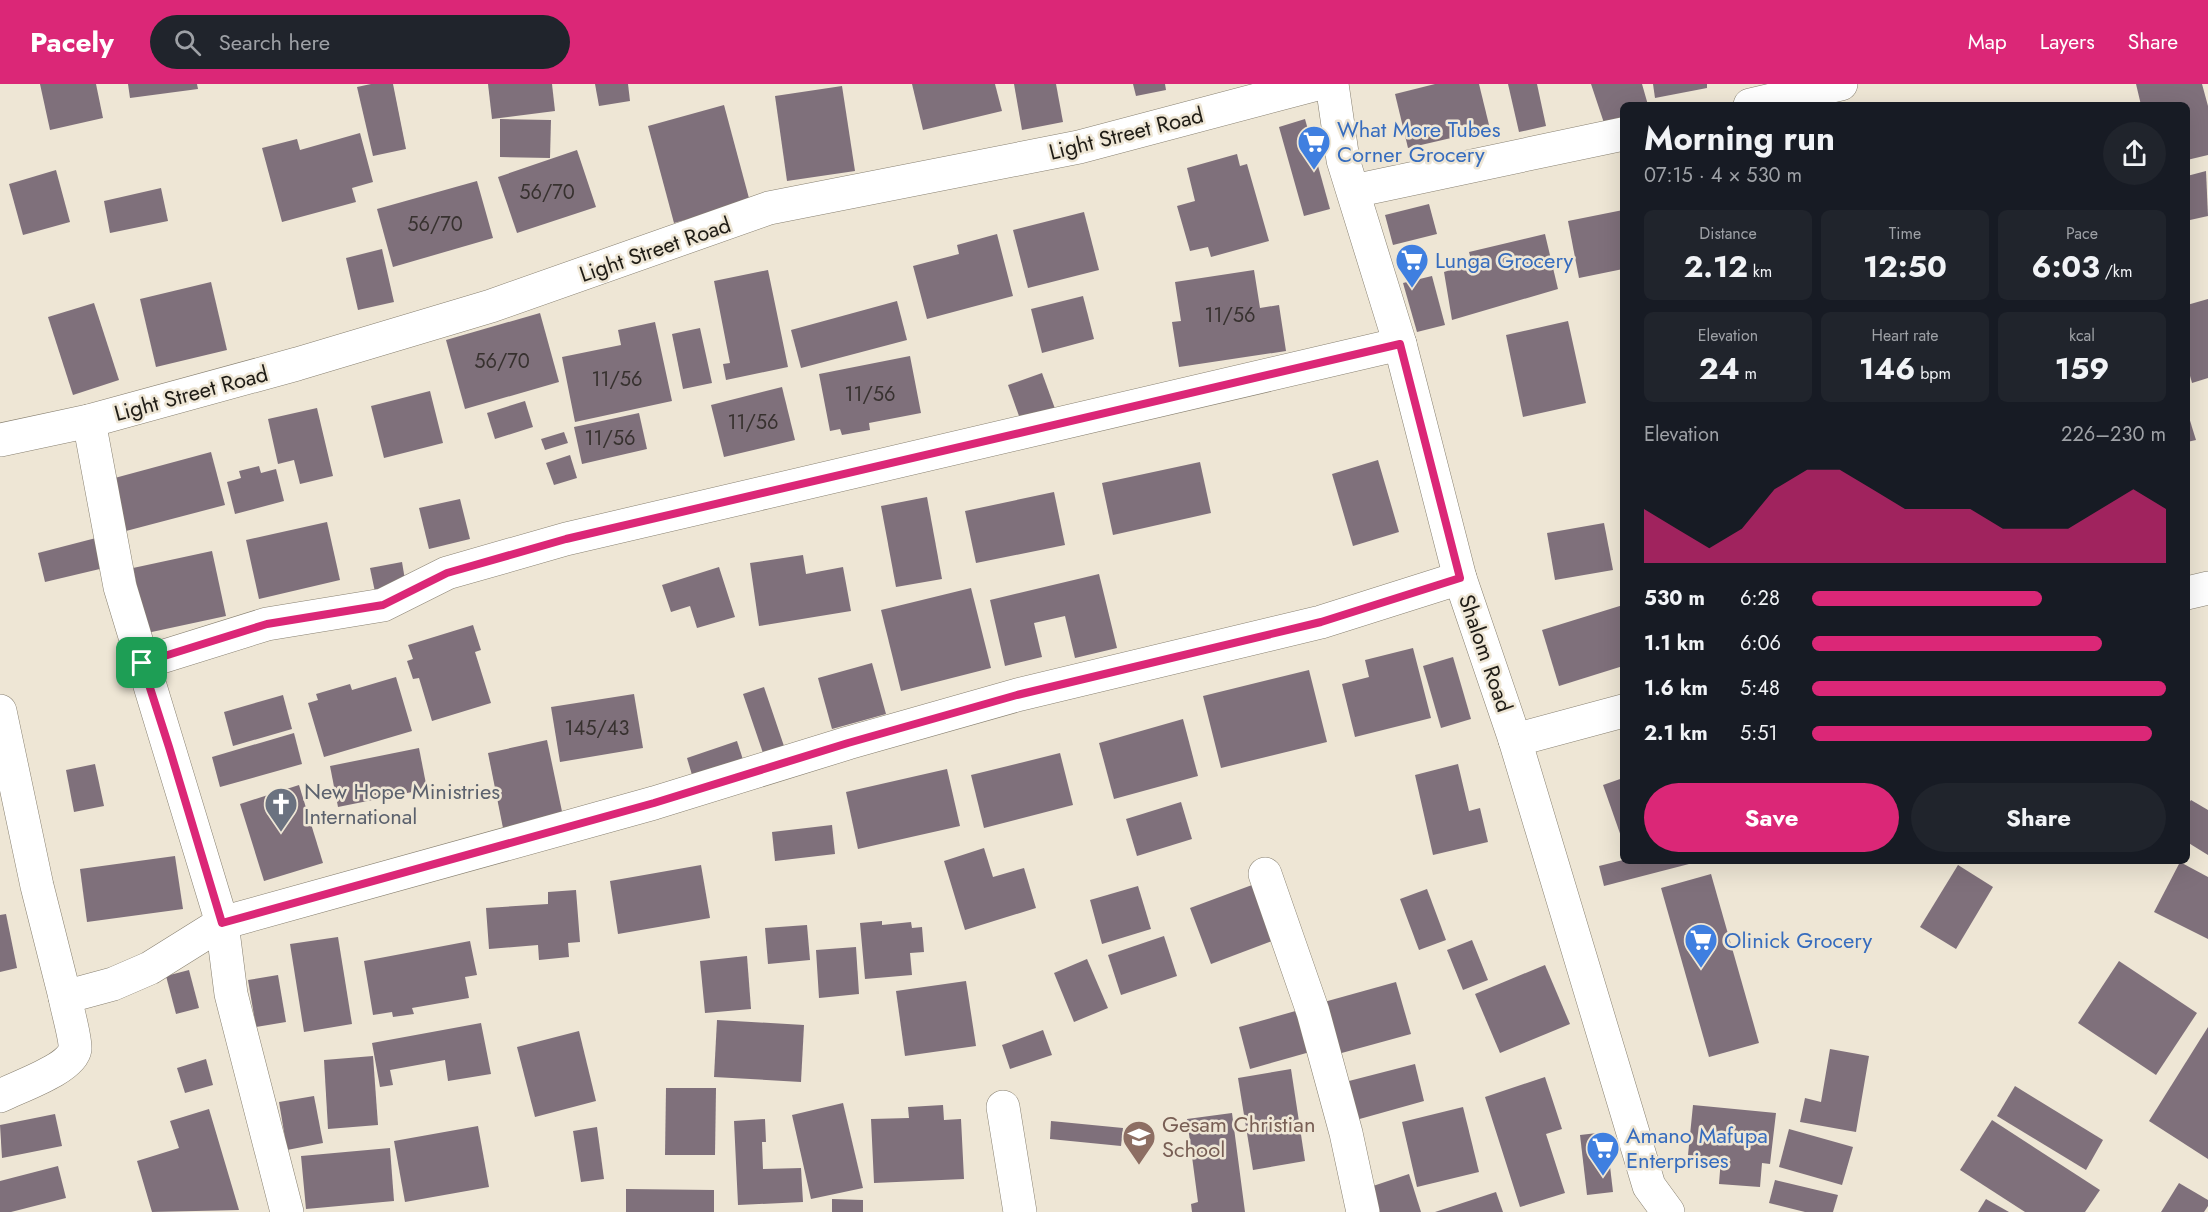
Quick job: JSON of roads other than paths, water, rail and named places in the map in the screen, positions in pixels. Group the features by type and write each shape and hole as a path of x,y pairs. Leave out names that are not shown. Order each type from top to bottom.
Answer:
{"street":[{"name":"Light Street Road","path":"0,440 89,421 297,364 491,306 769,208 1079,147 1317,84"},
{"name":"Shalom Road","path":"1332,84 1343,160 1400,344 1460,578 1515,740 1649,1186 1668,1212"},
{"path":"1763,102 1841,84"},
{"path":"1354,191 1620,135"},
{"path":"142,663 267,624 383,605 447,573 566,539 1400,344"},
{"path":"89,421 120,587 222,923 231,994 286,1212"},
{"path":"65,997 113,984 150,968 222,923 654,803 848,743 1017,695 1321,622 1460,578"},
{"path":"2190,592 2208,588"},
{"path":"0,711 37,886 65,997 75,1048 70,1059 59,1068 0,1095"},
{"path":"1515,740 1620,712"},
{"path":"1265,874 1313,1012 1346,1133 1363,1212"},
{"path":"1003,1107 1020,1212"}],"place":[{"name":"What More Tubes Corner Grocery","path":"1314,171"},
{"name":"Lunga Grocery","path":"1412,289"},
{"name":"New Hope Ministries International","path":"281,833"},
{"name":"Olinick Grocery","path":"1701,969"},
{"name":"Gesam Christian School","path":"1139,1166"},
{"name":"Amano Mafupa Enterprises","path":"1603,1177"}]}
